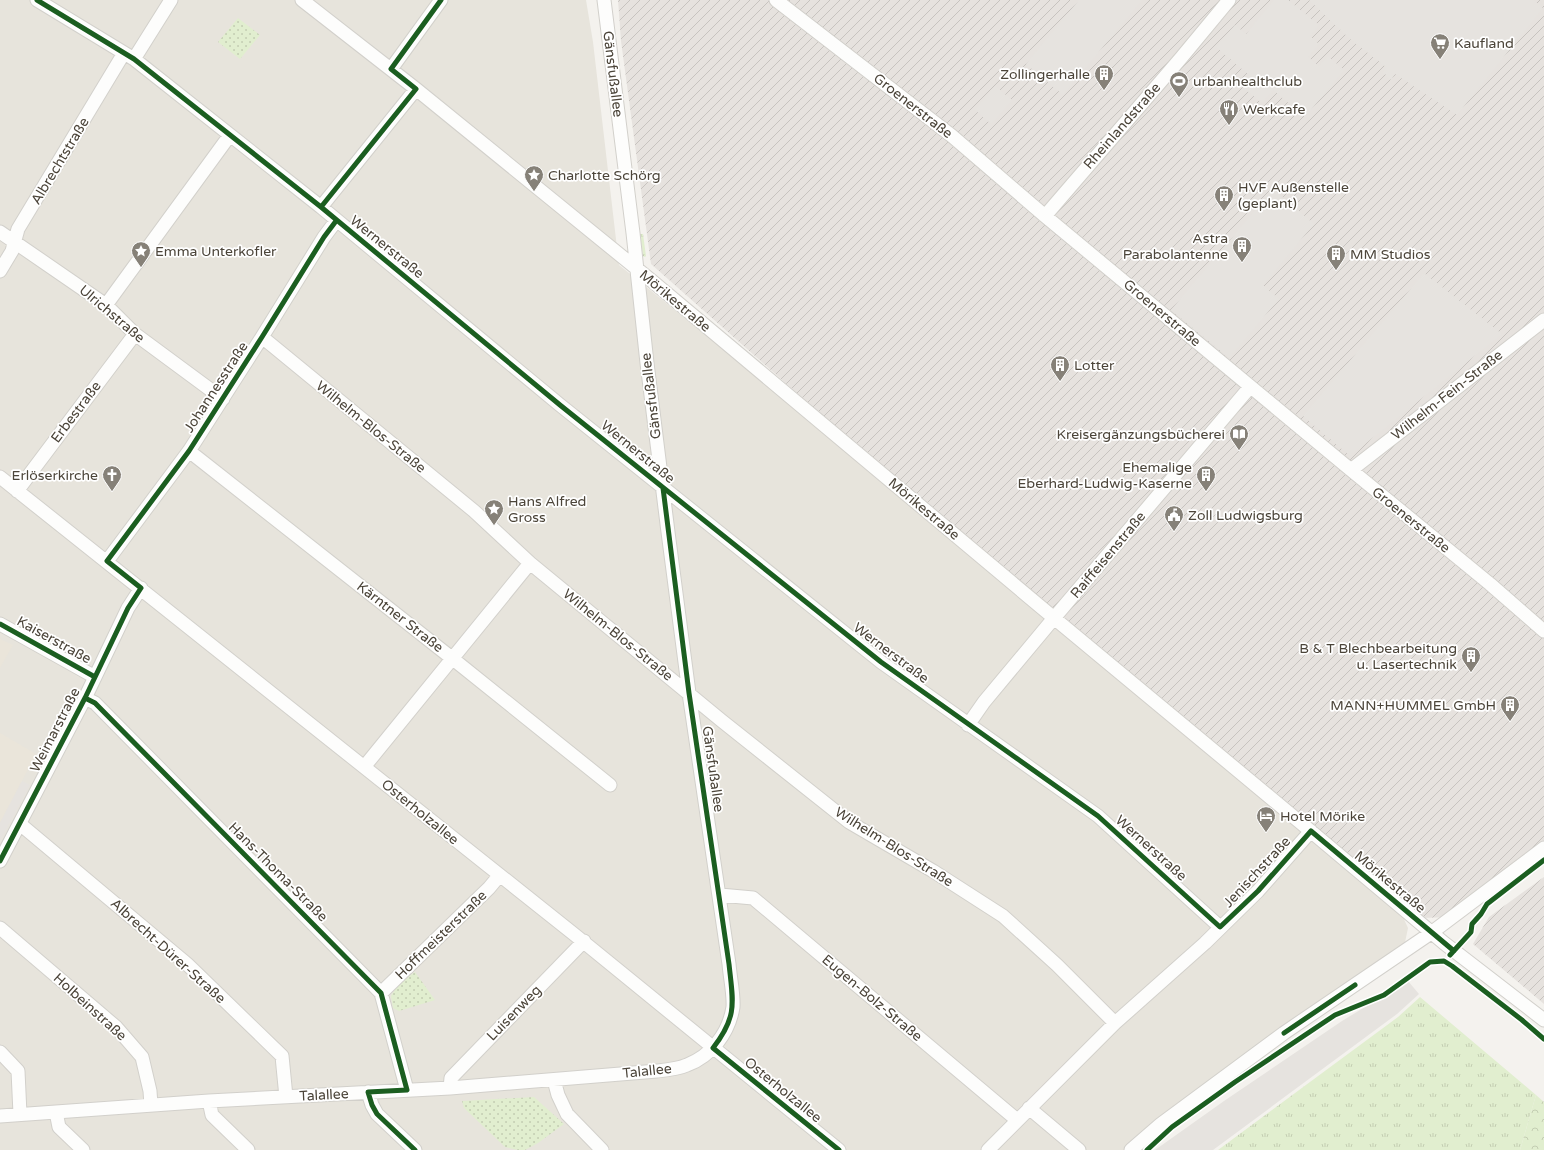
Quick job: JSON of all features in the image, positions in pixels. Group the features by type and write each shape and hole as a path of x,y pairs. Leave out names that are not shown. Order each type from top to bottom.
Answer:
{"street":[{"name":"Wernerstraße","path":"37,0 129,56 230,135 321,207 336,221 662,488 880,662 1098,816 1220,927"},
{"name":"Albrechtstraße","path":"0,271 12,250 18,229 65,153 129,56 171,0"},
{"name":"Mörikestraße","path":"302,0 416,89 637,269 1311,831 1431,933 1544,1020"},
{"path":"391,69 441,0"},
{"name":"Gänsfußallee","path":"604,0 662,488 689,693 729,964 733,1006 728,1026 724,1034 713,1048"},
{"name":"Groenerstraße","path":"776,0 952,136 1045,216 1490,584 1544,631"},
{"name":"Rheinlandstraße","path":"1045,216 1229,0"},
{"path":"321,207 416,89"},
{"path":"106,304 230,135"},
{"name":"Johannesstraße","path":"107,561 189,451 324,237 336,221"},
{"name":"Ulrichstraße","path":"0,232 106,304 135,334 223,399"},
{"name":"Wilhelm-Fein-Straße","path":"1351,470 1544,320"},
{"name":"Erbestraße","path":"17,490 135,334"},
{"name":"Wilhelm-Blos-Straße","path":"262,337 474,511 530,563 850,822 933,871 1003,916 1057,965 1115,1023"},
{"name":"Raiffeisenstraße","path":"968,725 984,702 1054,618 1250,387"},
{"name":"Kärntner Straße","path":"189,451 453,659 610,786"},
{"name":"Osterholzallee","path":"0,477 141,588 499,876 584,942 839,1150"},
{"path":"364,767 530,563"},
{"name":"Weimarstraße","path":"0,861 85,698 128,608 141,588"},
{"name":"Kaiserstraße","path":"0,624 95,677"},
{"name":"Hans-Thoma-Straße","path":"85,698 95,703 381,993 407,1090"},
{"name":"Albrecht-Dürer-Straße","path":"20,824 187,964 282,1056 286,1097"},
{"name":"Jenischstraße","path":"988,1150 1115,1023 1205,944 1220,927 1258,891 1311,831"},
{"path":"1131,1150 1161,1124 1284,1033 1431,933 1544,848"},
{"name":"Hoffmeisterstraße","path":"381,993 489,888 499,876"},
{"name":"Eugen-Bolz-Straße","path":"720,895 753,898 1017,1120"},
{"name":"Holbeinstraße","path":"0,928 116,1027 142,1057 150,1091 151,1104"},
{"name":"Luisenweg","path":"450,1088 451,1078 584,942"},
{"name":"Talallee","path":"0,1116 151,1104 450,1088 674,1069 686,1066 699,1060 713,1048"},
{"path":"0,1052 18,1071 20,1114"},
{"path":"554,1080 558,1095 567,1114 602,1150"},
{"path":"368,1092 372,1105 377,1114 414,1150"},
{"path":"209,1101 212,1115 248,1150"},
{"path":"1029,1108 1079,1150"},
{"path":"56,1112 59,1127 83,1150"}],"shaded area":[{"path":"0,0 586,0 593,42 619,265 810,419 1403,917 1408,928 1403,952 1131,1150 0,1150"},
{"path":"618,0 1544,0 1544,848 1452,917 1421,918 815,409 651,264 621,41"},
{"path":"1079,0 1142,0 1063,95 1026,64"},
{"path":"1274,0 1288,0 1319,25 1310,36 1319,44 1308,57 1319,66 1328,56 1344,70 1305,117 1273,90 1262,103 1240,85 1249,75 1216,47 1235,25 1246,34"},
{"name":"Kaufland","path":"1309,0 1533,0 1543,8 1457,115 1395,74 1391,80 1383,72 1386,67 1350,39"},
{"path":"995,86 1012,100 991,124 975,110"},
{"path":"1273,189 1314,224 1263,285 1279,299 1229,358 1171,310"},
{"path":"1424,273 1502,334 1350,456 1303,416"},
{"path":"0,639 13,645 0,668"},
{"path":"0,733 36,754 0,823"},
{"path":"22,781 30,785 0,841 0,823"},
{"path":"1544,877 1544,1004 1473,944 1489,917"},
{"path":"1408,981 1419,994 1397,1014 1213,1150 1155,1150 1342,1021"}],"green space":[{"path":"238,18 260,35 240,59 218,42"},
{"path":"640,234 643,234 645,257 643,256"},
{"path":"415,972 435,1000 399,1011 393,1008 391,996 399,983"},
{"path":"1420,997 1536,1095 1520,1150 1218,1150 1398,1017"},
{"path":"1536,1095 1544,1102 1544,1150 1520,1150"},
{"path":"534,1097 564,1124 538,1143 525,1150 505,1147 464,1108 462,1101"}],"cycle path":[{"path":"37,0 134,59 321,207 560,405 881,662 1098,816 1220,927 1258,891 1311,831 1454,951"},
{"path":"321,207 416,89 391,69 441,0"},
{"path":"0,861 85,698 128,608 141,588 107,561 189,451 324,237 336,221"},
{"path":"663,488 689,693 732,989 732,1008 727,1027 713,1048 839,1150"},
{"path":"0,624 95,677"},
{"path":"85,698 95,703 381,993 407,1090 368,1092 372,1105 377,1114 415,1150"},
{"path":"1450,955 1471,932 1472,924 1487,904 1544,860"},
{"path":"1147,1150 1172,1127 1235,1082 1335,1015 1384,995 1430,962 1444,961 1452,966 1522,1020 1544,1039"},
{"path":"1284,1033 1355,985"}],"place":[{"name":"Kaufland","path":"1440,60"},
{"name":"Zollingerhalle","path":"1104,91"},
{"name":"urbanhealthclub","path":"1179,98"},
{"name":"Werkcafe","path":"1229,126"},
{"name":"Charlotte Schörg","path":"534,192"},
{"name":"HVF Außenstelle (geplant)","path":"1224,212"},
{"name":"Astra Parabolantenne","path":"1242,263"},
{"name":"Emma Unterkofler","path":"141,268"},
{"name":"MM Studios","path":"1336,271"},
{"name":"Lotter","path":"1060,382"},
{"name":"Kreisergänzungsbücherei","path":"1239,451"},
{"name":"Erlöserkirche","path":"112,492"},
{"name":"Ehemalige Eberhard-Ludwig-Kaserne","path":"1206,492"},
{"name":"Hans Alfred Gross","path":"494,526"},
{"name":"Zoll Ludwigsburg","path":"1174,532"},
{"name":"B & T Blechbearbeitung u. Lasertechnik","path":"1471,673"},
{"name":"MANN+HUMMEL GmbH","path":"1510,722"},
{"name":"Hotel Mörike","path":"1266,833"}]}
